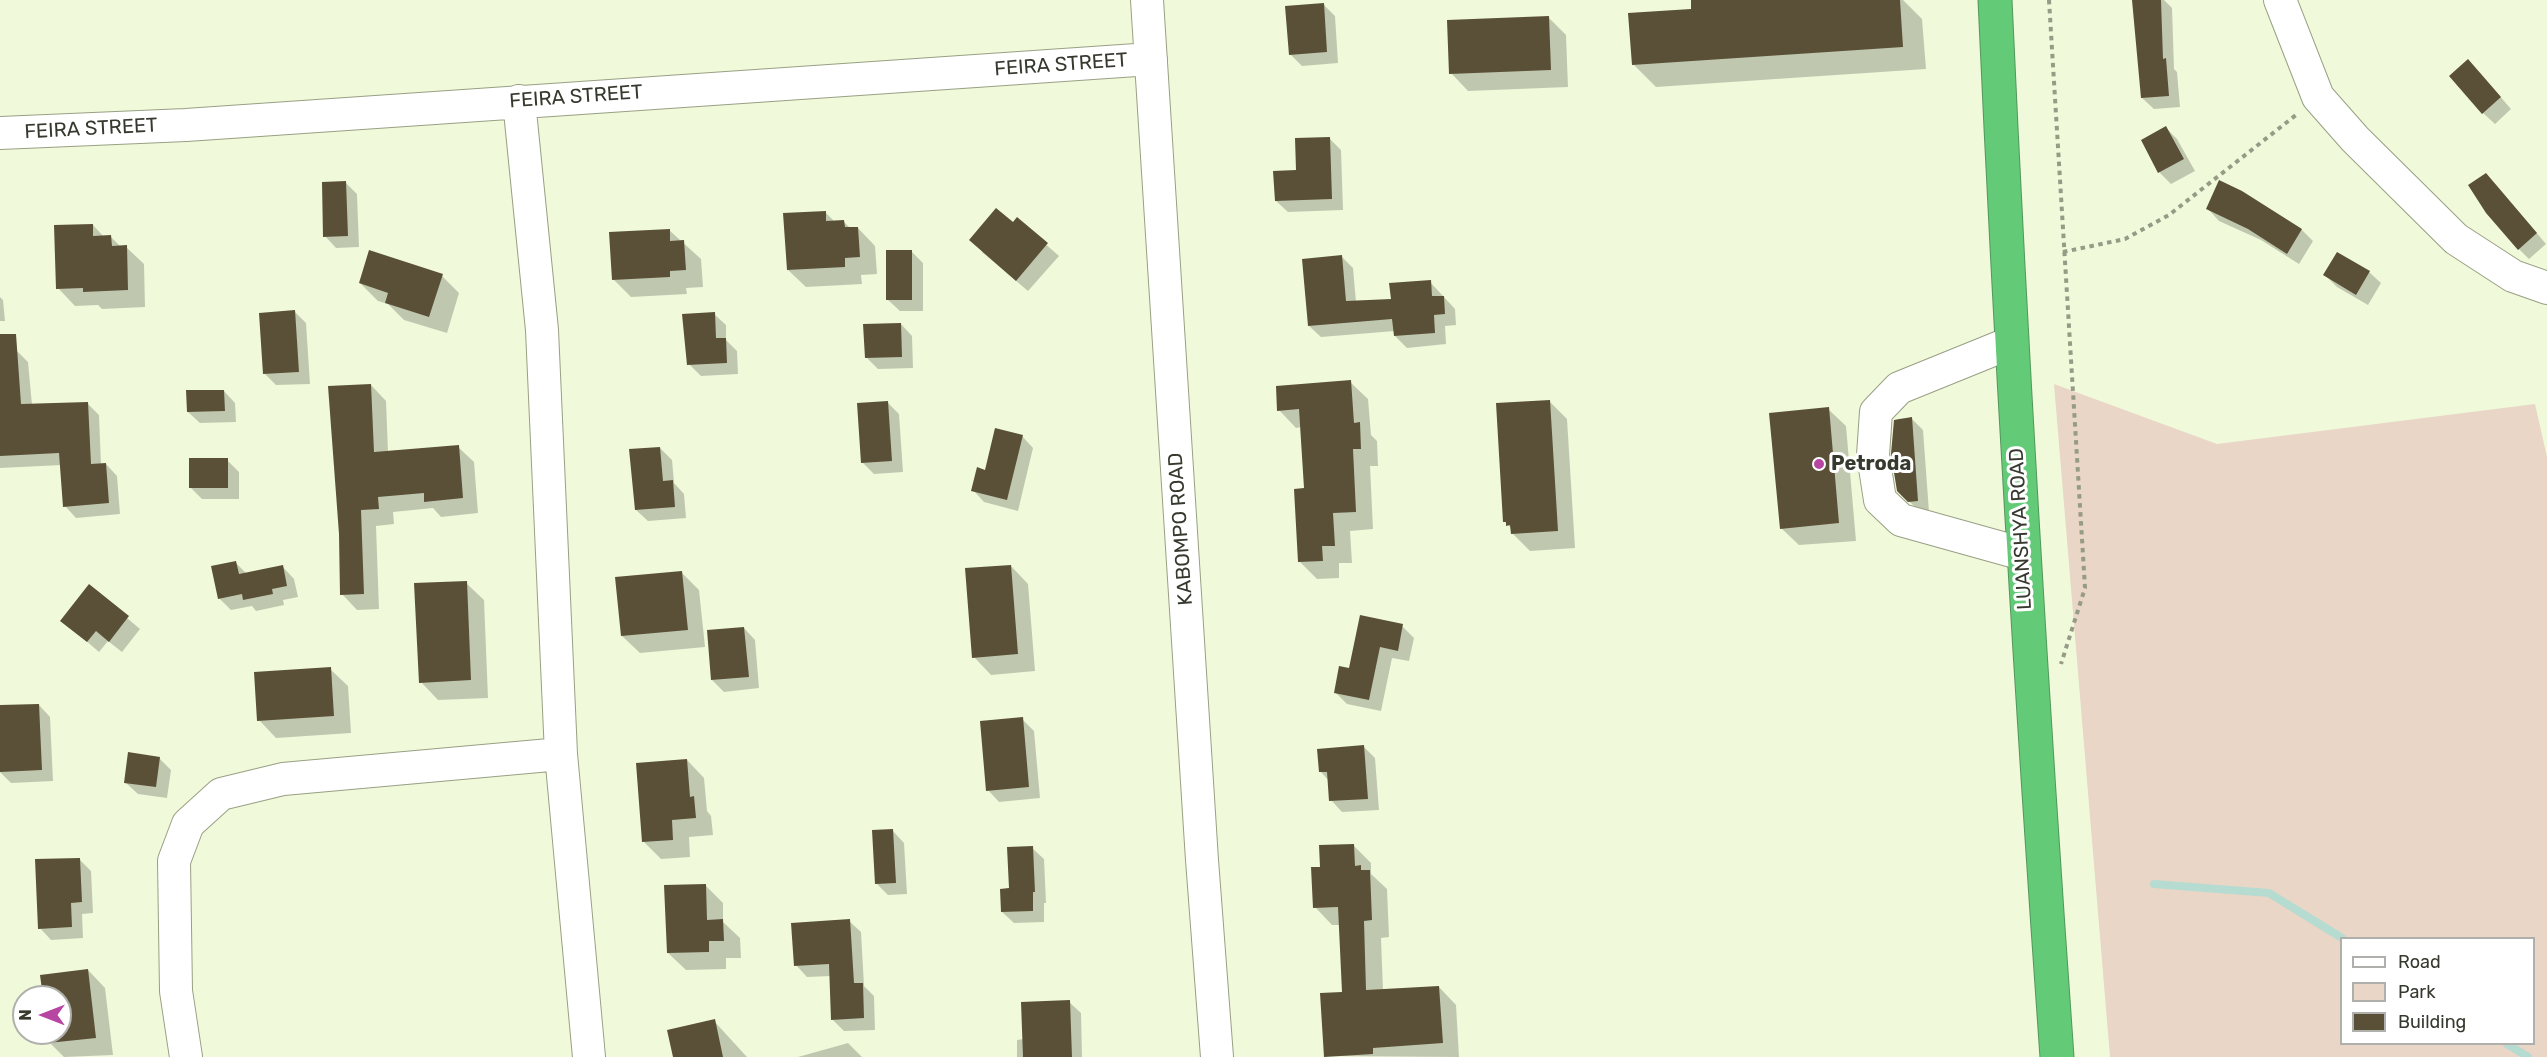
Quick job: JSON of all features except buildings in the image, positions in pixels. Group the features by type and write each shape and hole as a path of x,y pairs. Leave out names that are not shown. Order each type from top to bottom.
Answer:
{"highway":[{"name":"LUANSHYA ROAD","path":"1995,0 2010,343 2057,1057"}],"street":[{"name":"KABOMPO ROAD","path":"1147,0 1202,860 1217,1057"},
{"path":"2280,0 2318,97 2398,183 2456,239 2513,276 2547,288"},
{"name":"FEIRA STREET","path":"0,133 186,125 1151,59"},
{"path":"519,101 542,330 561,754 589,1057"},
{"path":"2010,343 1899,388 1876,412 1873,455 1880,500 1901,520 2023,554"},
{"path":"186,1057 176,991 174,861 188,824 221,794 284,779 561,754"}],"path":[{"path":"2049,0 2085,588 2057,672"},
{"path":"2063,252 2125,239 2169,215 2318,97"}],"green space":[{"path":"2054,384 2217,444 2535,404 2547,457 2547,1057 2110,1057"}],"waterway":[{"path":"2154,884 2269,893 2340,937"},
{"path":"2509,1045 2528,1057"}],"place":[{"name":"Petroda","path":"1819,464"}]}
